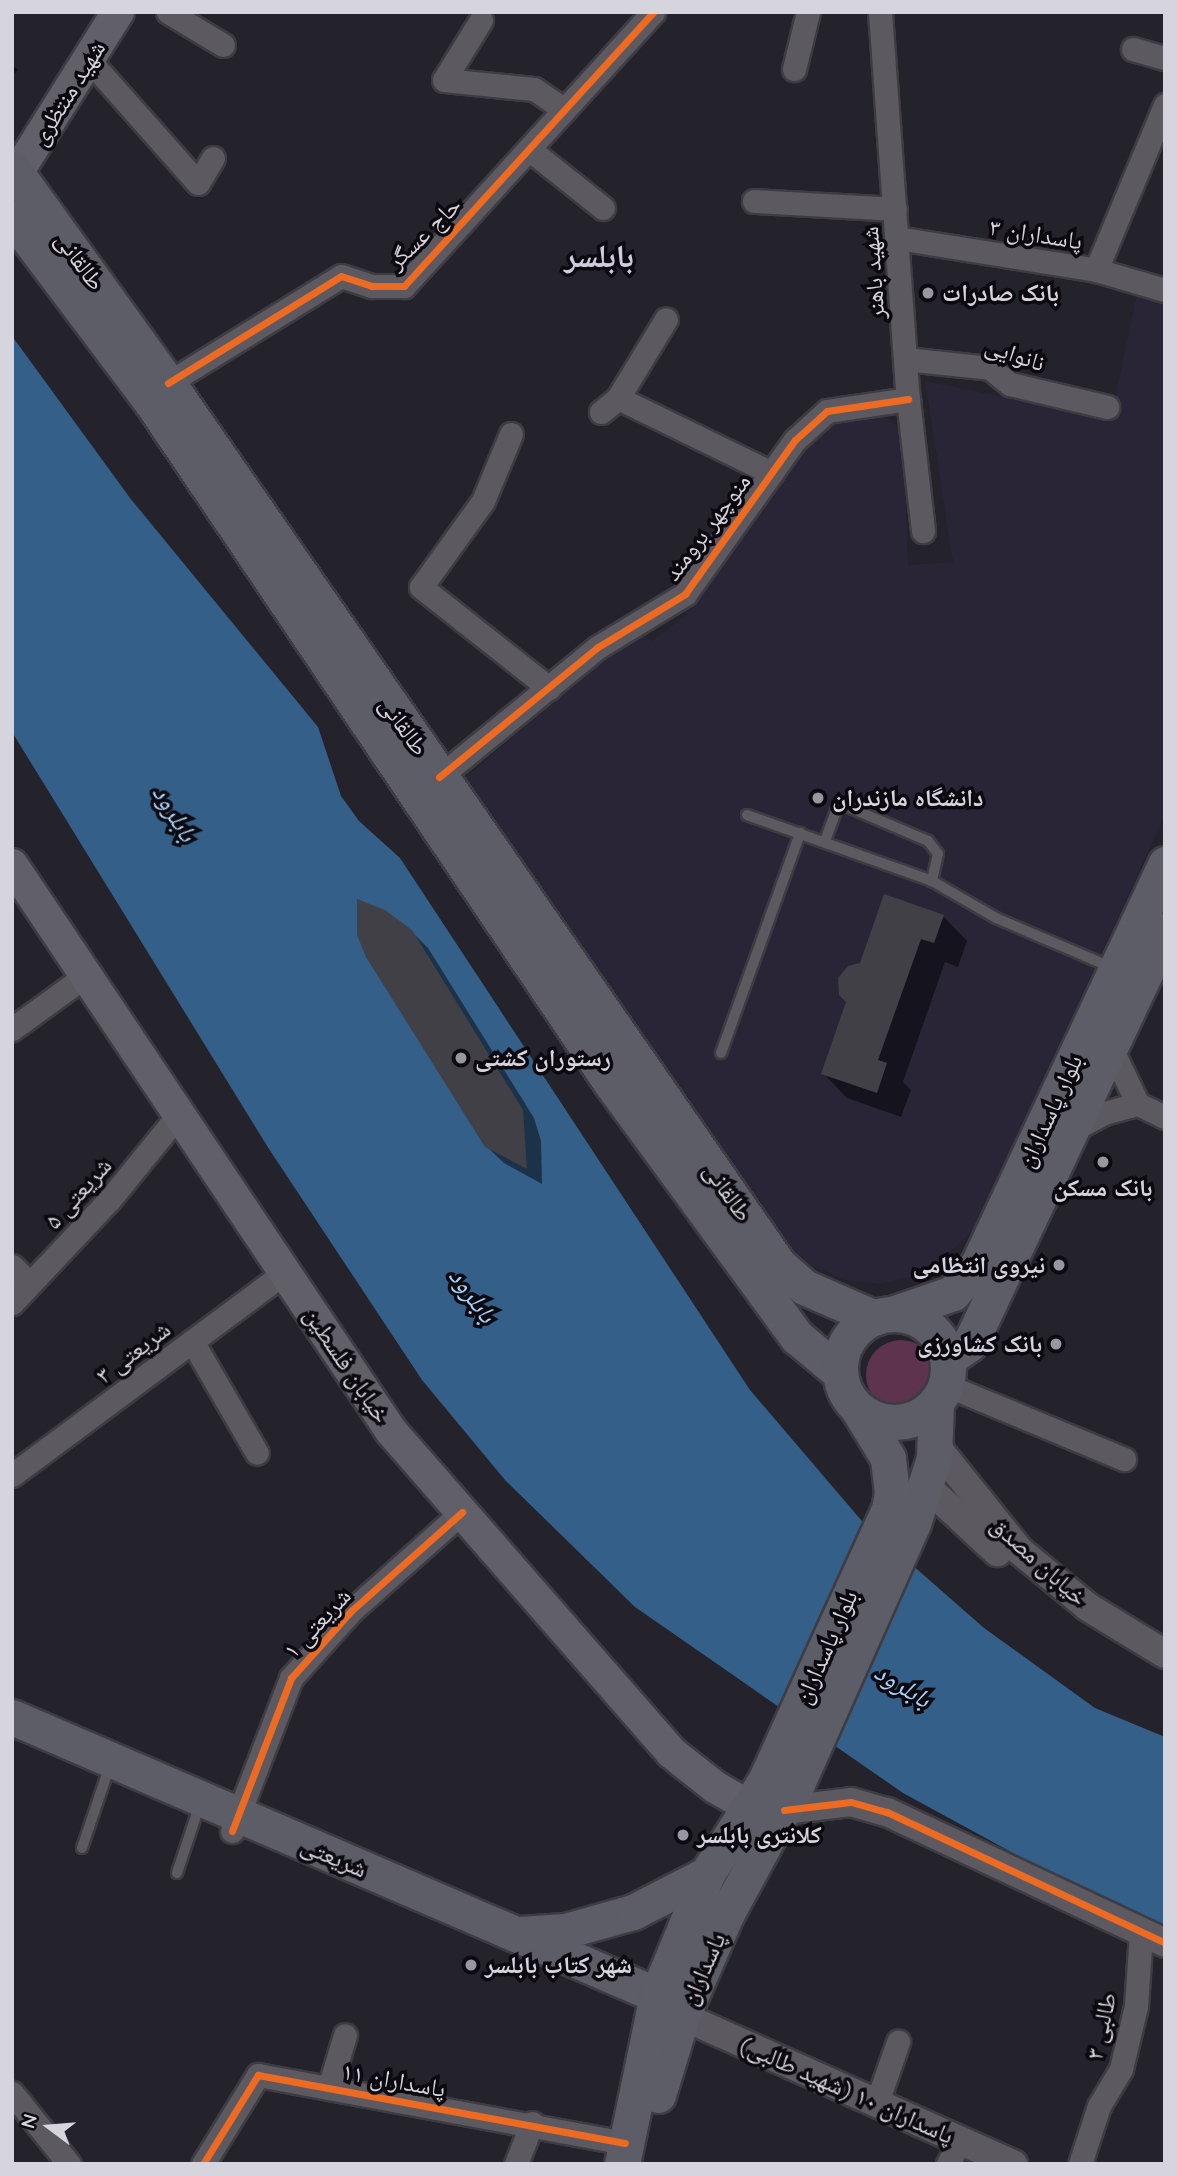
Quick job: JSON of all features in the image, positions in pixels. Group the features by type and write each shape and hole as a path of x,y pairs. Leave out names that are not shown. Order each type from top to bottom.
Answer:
{"main road":[{"name":"شهید منتظری","path":"14,172 118,12"},
{"name":"طالقانی","path":"14,172 168,383 779,1265 822,1296 883,1316"},
{"name":"طالقانی","path":"12,217 150,400 611,1083 797,1337 840,1373"},
{"name":"بلوار پاسداران","path":"883,1316 944,1298 972,1274 1165,864"},
{"name":"خیابان فلسطین","path":"12,865 391,1431 672,1753 715,1787 774,1796"},
{"name":"بلوار پاسداران","path":"774,1796 901,1516 927,1487 943,1383 969,1344 1074,1129 1165,931"},
{"path":"797,1337 807,1338 818,1327 822,1296"},
{"path":"883,1316 926,1324 942,1342 943,1383 917,1418 900,1423 878,1420 858,1409 840,1373 848,1340 883,1316"},
{"name":"بلوار پاسداران","path":"858,1409 888,1458 892,1492 901,1516"},
{"name":"شریعتی","path":"12,1717 234,1823 663,2008"},
{"name":"شریعتی","path":"12,1736 197,1816 234,1823 513,1934 663,2008"},
{"name":"پاسداران","path":"630,2157 663,2008 707,1874 774,1796"},
{"name":"پاسداران","path":"663,2008 727,1913 774,1796"},
{"path":"513,1934 565,1931 634,1912 707,1874"}],"street":[{"path":"168,12 223,45"},
{"name":"حاج عسگر","path":"168,383 341,276 372,286 404,286 653,12"},
{"path":"794,69 808,12"},
{"name":"شهید باهنر","path":"880,12 908,399 923,531"},
{"path":"481,20 444,79 534,89 565,110"},
{"path":"1133,49 1165,58"},
{"path":"89,60 198,183 213,158"},
{"path":"1096,271 1165,105"},
{"path":"530,150 603,208"},
{"path":"754,201 895,209"},
{"name":"پاسداران ۳","path":"897,238 1096,271 1165,290"},
{"path":"666,319 609,405 772,473"},
{"name":"نانوایی","path":"905,359 990,368 1010,384 1107,407"},
{"name":"منوچهر برومند","path":"439,777 598,648 685,594 795,440 827,411 908,399"},
{"path":"511,434 483,501 421,587 549,688"},
{"path":"12,1029 85,975"},
{"path":"1111,1048 1138,1104 1165,1117"},
{"path":"1074,1129 1104,1113 1138,1104"},
{"name":"شریعتی ۵","path":"12,1303 110,1199 179,1114"},
{"path":"12,1266 30,1284"},
{"name":"شریعتی ۳","path":"12,1475 285,1272"},
{"path":"191,1341 257,1453"},
{"path":"943,1383 1124,1459"},
{"name":"خیابان مصدق","path":"935,1445 1020,1550 1088,1607 1165,1654"},
{"name":"خیابان مصدق","path":"927,1487 1075,1619 1165,1675"},
{"name":"شریعتی ۱","path":"234,1823 292,1678 351,1611 462,1512"},
{"path":"774,1796 852,1802 887,1812 1153,1938"},
{"name":"طالبی ۳","path":"1080,2164 1099,2106 1121,2069 1153,1938"},
{"name":"پاسداران ۱۰ (شهید طالبی)","path":"663,2008 877,2102 954,2152 1013,2164"},
{"path":"329,2088 345,2035"},
{"path":"877,2102 898,2042"},
{"name":"پاسداران ۱۱","path":"203,2164 258,2075 532,2123 630,2157"},
{"path":"12,2093 69,2164"},
{"path":"516,2164 532,2123"}],"lane":[{"path":"825,841 839,803 928,841 938,854 932,881"},
{"path":"747,815 932,881 996,918 1116,970"},
{"path":"721,1053 800,833"},
{"path":"82,1847 106,1777"},
{"path":"177,1873 197,1816"}],"shaded area":[{"name":"دانشگاه مازندران","path":"1138,289 1165,296 1165,815 973,1231 939,1262 914,1276 880,1284 846,1280 794,1258 461,781 604,660 644,635 652,641 688,614 685,609 804,448 830,422 882,416 893,421 900,430 904,456 908,565 953,562 925,381 1111,419"},
{"path":"901,1340 926,1350 936,1375 926,1400 901,1410 876,1400 866,1375 876,1350"}],"water":[{"name":"بابلرود","path":"12,336 130,498 318,727 341,796 359,821 400,858 750,1390 861,1520 984,1628 1095,1708 1165,1737 1165,1930 1138,1921 903,1793 635,1607 505,1480 422,1380 269,1149 12,732"}],"building":[{"path":"884,894 944,915 934,943 921,939 878,1060 887,1063 877,1093 821,1074 846,1002 839,995 838,978 848,966 860,963"},
{"name":"رستوران کشتی","path":"357,899 385,910 412,930 523,1110 527,1169 485,1147 366,957 357,935"}],"cycle path":[{"path":"168,383 341,276 372,286 404,286 653,12"},
{"path":"439,777 598,647 685,594 795,440 827,411 908,399"},
{"path":"232,1831 291,1678 351,1611 462,1512"},
{"path":"784,1810 851,1802 887,1812 1165,1943"},
{"path":"203,2164 258,2075 625,2143"}],"place":[{"name":"بانک صادرات","path":"928,293"},
{"name":"دانشگاه مازندران","path":"818,798"},
{"name":"رستوران کشتی","path":"461,1058"},
{"name":"بانک مسکن","path":"1103,1162"},
{"name":"نیروی انتظامی","path":"1059,1265"},
{"name":"بانک کشاورزی","path":"1056,1344"},
{"name":"کلانتری بابلسر","path":"683,1835"},
{"name":"شهر کتاب بابلسر","path":"471,1965"}],"district":[{"name":"بابلسر","path":"599,255"}]}
